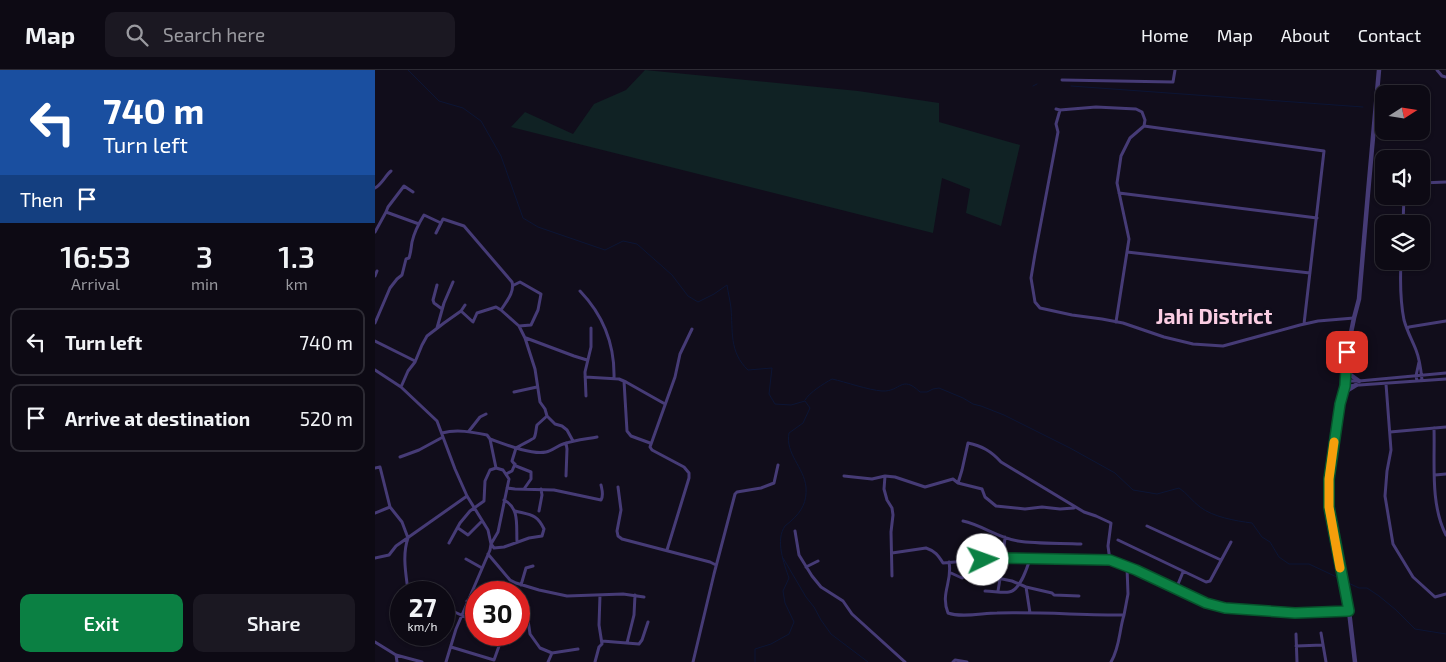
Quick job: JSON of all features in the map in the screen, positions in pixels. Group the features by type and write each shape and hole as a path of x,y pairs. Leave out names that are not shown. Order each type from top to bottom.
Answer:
{"street":[{"path":"1062,80 1173,82 1175,70"},
{"path":"1355,662 1349,611 1329,507 1329,472 1345,383 1353,318 1359,299 1379,70"},
{"path":"1437,70 1442,76 1446,77"},
{"path":"1116,322 1129,239 1117,183 1121,156 1130,138 1144,126 1145,120 1142,112 1136,109 1096,106 1058,109 1058,132 1031,278 1035,302 1040,308 1116,322 1164,337 1193,344 1214,346 1223,346 1318,321 1353,318"},
{"path":"1144,126 1324,151 1304,324"},
{"path":"375,188 379,186 385,175 391,171"},
{"path":"1430,183 1446,182"},
{"path":"375,232 388,207 404,186 413,192"},
{"path":"1365,231 1369,192"},
{"path":"1119,193 1317,218"},
{"path":"386,212 419,224"},
{"path":"375,323 390,288 402,275 406,259 409,258 412,243 424,215 441,223"},
{"path":"436,233 443,219 463,226 513,282 513,290 501,310"},
{"path":"1127,252 1310,273"},
{"path":"1401,270 1400,292 1407,330 1419,361 1422,380"},
{"path":"375,276 377,271"},
{"path":"437,328 442,309 453,282"},
{"path":"514,285 520,282 541,294 531,325 519,326"},
{"path":"437,285 433,300 442,309"},
{"path":"580,291 593,304 603,322 614,362 614,379"},
{"path":"401,387 427,336 461,311 465,304"},
{"path":"461,311 473,322 477,313 496,307 519,326 535,369 540,402 547,416 555,424 567,430 573,441"},
{"path":"1407,330 1409,327 1446,321"},
{"path":"585,396 587,360 591,347 591,328"},
{"path":"667,550 689,473 684,467 652,450 650,443 675,376 680,354 692,330"},
{"path":"525,338 587,360"},
{"path":"375,341 415,362"},
{"path":"1417,381 1419,361"},
{"path":"375,370 401,387 437,421 467,496 488,530 491,544 494,548 501,548 529,538 542,536 544,529 539,519 535,516 515,511"},
{"path":"1345,371 1358,383"},
{"path":"1343,393 1358,383 1446,373"},
{"path":"585,377 624,381 665,404"},
{"path":"1345,383 1386,384 1446,379"},
{"path":"624,381 627,431 631,436 650,443"},
{"path":"1386,384 1391,450 1385,496 1393,544 1413,577 1435,597 1446,594"},
{"path":"514,392 537,387"},
{"path":"469,431 480,417 486,414"},
{"path":"524,490 531,479 531,472 512,461 516,448 533,439 537,425 547,416"},
{"path":"1390,432 1446,427"},
{"path":"1434,428 1435,496 1441,525 1446,536"},
{"path":"441,433 447,431 469,431 487,435 496,468"},
{"path":"400,457 424,448 443,437"},
{"path":"489,439 516,448 546,452 566,443 597,437"},
{"path":"566,443 566,476"},
{"path":"958,483 963,470 968,443 982,446 1001,462 1076,508 1111,523 1108,546 1110,560"},
{"path":"506,474 512,471 515,464"},
{"path":"693,662 735,494 774,483 778,465"},
{"path":"375,468 380,467 390,506 402,522 408,538 405,565 407,581"},
{"path":"449,543 470,511 485,501 485,481 491,470 496,468 503,470 509,479 498,532 476,581"},
{"path":"1435,475 1446,474"},
{"path":"844,476 872,479 885,476 908,480 925,487 953,480 982,489 985,497 996,506 1025,509 1042,507 1060,510 1076,508"},
{"path":"885,476 885,494 893,515 891,532 892,576"},
{"path":"507,488 561,491 601,500 603,492 601,485"},
{"path":"618,487 621,510 617,530 618,536 622,539 717,565"},
{"path":"539,511 542,495 541,489"},
{"path":"375,558 389,555 396,546 467,496"},
{"path":"504,500 511,504 515,511 517,542"},
{"path":"375,513 390,506"},
{"path":"458,528 468,535 482,521"},
{"path":"963,522 976,524 1018,541 1081,544"},
{"path":"1147,526 1221,560"},
{"path":"795,531 799,555 821,587 843,601 852,614 905,662"},
{"path":"1003,558 1005,537"},
{"path":"1118,540 1203,582 1210,581 1231,542"},
{"path":"892,553 926,548 937,554 943,563 1003,558 1110,560 1206,603 1225,608 1295,613 1349,611"},
{"path":"488,554 508,578 514,581"},
{"path":"466,559 482,568"},
{"path":"985,592 1013,591 1019,584 1030,559"},
{"path":"951,573 962,578 967,575 972,578 975,577 983,560"},
{"path":"806,567 818,561"},
{"path":"949,562 951,573 945,597 946,608 951,614 1124,614"},
{"path":"522,581 526,568 533,566"},
{"path":"1111,662 1117,653 1120,628 1128,594 1127,567"},
{"path":"1175,589 1183,572"},
{"path":"977,574 1054,595 1079,596"},
{"path":"999,591 1000,579"},
{"path":"1026,587 1030,613"},
{"path":"530,588 567,596 623,594 644,597"},
{"path":"595,662 602,641 599,625 600,595"},
{"path":"627,644 634,615 635,595"},
{"path":"446,662 465,606"},
{"path":"455,613 465,618"},
{"path":"602,641 637,644 641,642 649,622"},
{"path":"1321,633 1326,662"},
{"path":"530,634 539,648 552,653 578,650"},
{"path":"1296,634 1297,662"},
{"path":"375,642 396,655 422,662"},
{"path":"1296,646 1323,645"},
{"path":"451,647 493,660 499,646"},
{"path":"548,662 552,653"},
{"path":"396,655 397,662"},
{"path":"953,662 957,659 967,662"}],"shaded area":[{"path":"645,70 858,91 939,103 939,122 1020,145 1001,226 966,213 970,189 942,178 933,233 511,127 525,112 573,134 594,104 626,90"}],"waterway":[{"path":"408,70 439,101 463,108 481,121 501,156 523,218 538,227 605,250 623,241 637,244 672,275 688,296 698,302 727,285 731,308 733,341 742,363 748,370 772,368 769,394 775,404 791,405 805,401 810,408 803,423 789,433 788,441 792,454 805,480 806,487 805,502 801,510 785,526 781,538 781,552 789,578 783,591 785,603 794,622 789,634 771,644 755,649 755,662"},
{"path":"1033,86 1037,84"},
{"path":"1071,86 1363,107"},
{"path":"805,400 813,391 832,379 882,391 888,391 905,384 909,384 920,392 939,388 973,404 1004,415 1070,448 1115,473 1133,490 1157,494 1179,488 1200,507 1211,513 1232,520 1252,523 1262,537 1270,542 1279,557 1289,564 1309,564 1341,579"},
{"path":"783,558 831,634 868,662"},
{"path":"1344,581 1359,588 1367,588 1379,596 1415,629 1446,634"}],"slow traffic":[{"path":"1334,442 1329,479 1329,507 1340,568"}],"district":[{"name":"Jahi District","path":"1214,315"}],"route":[{"path":"983,560 1003,558 1110,560 1136,570 1206,603 1225,608 1295,613 1349,611 1329,507 1331,457 1345,386 1347,352"}]}
